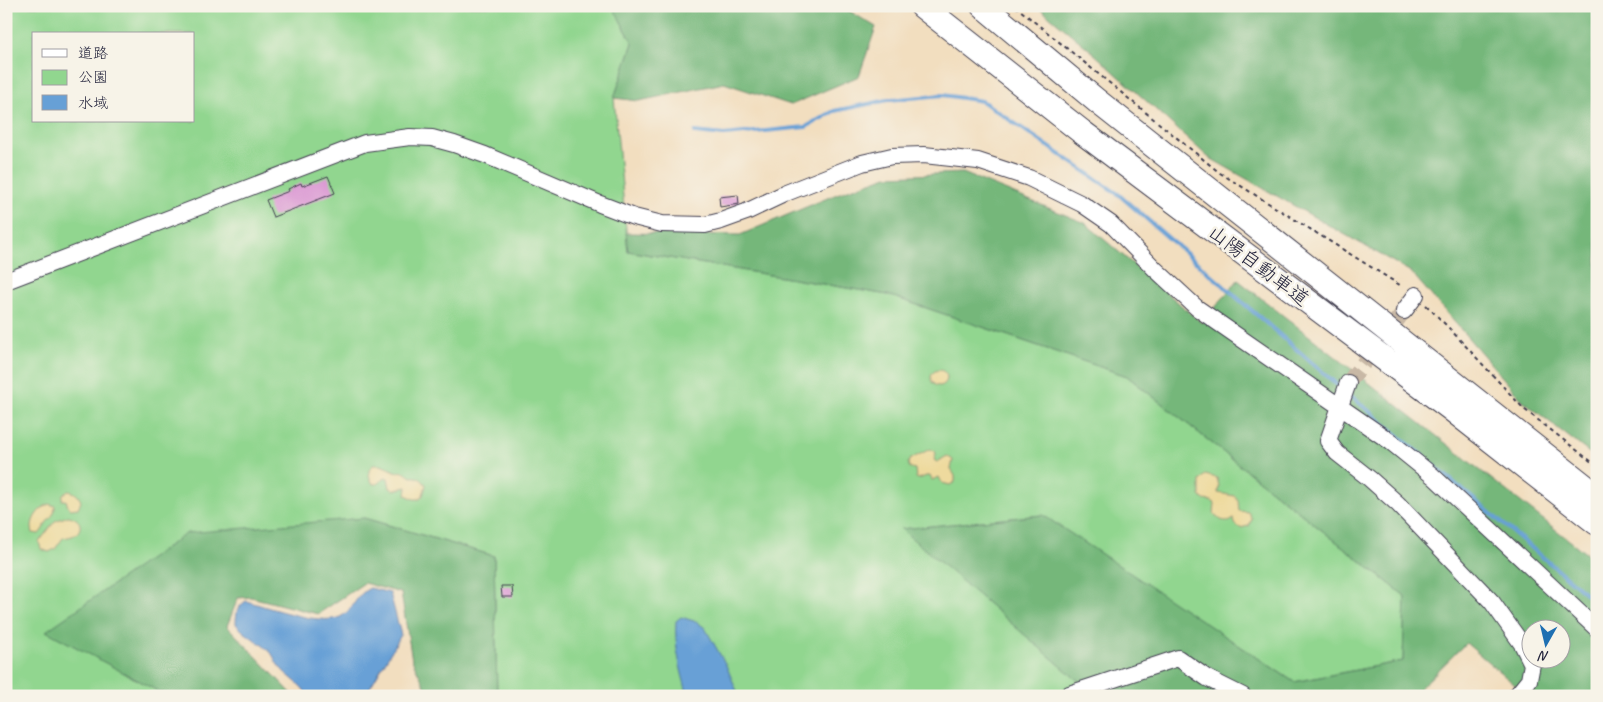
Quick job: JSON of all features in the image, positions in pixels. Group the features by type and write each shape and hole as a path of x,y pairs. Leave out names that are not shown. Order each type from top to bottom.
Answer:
{"highway":[{"name":"山陽自動車道","path":"922,6 1082,132 1450,408 1597,523"},
{"name":"山陽自動車道","path":"983,6 1104,107 1597,496"}],"street":[{"path":"6,281 365,143 410,137 432,138 469,150 634,217 662,224 706,225 746,212 786,193 862,163 892,156 924,155 978,161 1029,178 1082,204 1112,224 1196,308 1391,442 1433,476 1597,629"},
{"path":"1404,311 1416,295"},
{"path":"1348,383 1328,440 1337,453 1398,504 1492,602 1522,644 1532,664 1528,680 1516,696"},
{"path":"1069,694 1178,658 1206,678 1243,696"}],"path":[{"path":"1015,6 1220,173 1416,295 1448,326 1524,409 1597,466"}],"green space":[{"path":"6,6 612,6 633,43 614,98 628,251 888,295 1127,376 1405,596 1403,661 1294,682 1042,515 902,529 1096,696 497,696 494,556 364,518 47,631 167,696 6,696"},
{"path":"612,6 841,6 876,27 859,76 791,105 724,83 639,101 614,98 633,43"},
{"path":"1037,6 1597,6 1597,459 1523,401 1411,272 1208,157 1090,50"},
{"path":"963,173 1085,223 1202,323 1238,280 1597,562 1597,696 1528,696 1466,643 1412,696 1096,696 901,529 1043,515 1294,682 1403,661 1405,596 1127,376 888,295 628,251 626,233 740,235 837,194 887,176"},
{"path":"364,518 494,556 497,696 430,696 412,660 401,593 364,583 318,614 251,597 238,598 227,626 294,696 167,696 46,631 187,533"}],"sand":[{"path":"936,370 942,370 947,375 945,384 936,386 931,381 931,375"},
{"path":"930,449 935,451 934,460 937,462 947,456 953,460 951,469 955,476 955,482 950,485 942,483 939,477 932,480 930,476 916,478 915,469 910,468 908,464 909,460"},
{"path":"373,465 381,465 397,472 403,472 411,477 420,478 426,485 423,495 420,499 414,499 406,495 407,487 394,490 390,488 388,478 373,484 369,471"},
{"path":"1205,475 1217,478 1218,493 1235,496 1238,500 1239,511 1248,512 1252,519 1249,526 1240,528 1235,524 1234,519 1229,522 1221,520 1214,514 1215,503 1204,500 1200,496 1200,481"},
{"path":"68,491 75,493 79,497 81,502 78,508 71,509 68,507 66,500 62,500 63,494"},
{"path":"49,504 55,506 54,513 39,534 33,533 32,524 35,516"},
{"path":"68,516 75,518 79,522 79,531 73,536 63,538 55,549 49,552 41,549 39,542 55,521"}],"water":[{"path":"370,588 390,593 401,635 365,696 308,696 302,687 278,665 269,651 236,624 238,611 246,601 307,617 331,619 340,617 348,611 361,594"},
{"path":"681,617 697,622 705,628 726,665 739,696 688,696 676,640 676,621"}],"building":[{"path":"328,176 335,193 273,217 266,200 289,191 288,189 301,183 302,186"},
{"path":"738,195 739,204 720,207 719,197"},
{"path":"501,586 512,586 513,597 502,597"}],"waterway":[{"path":"695,132 724,135 806,127 834,111 888,100 943,95 982,101 1118,194 1342,389"},
{"path":"1350,395 1597,603"}],"tunnel":[{"path":"1348,383 1404,311"}]}
